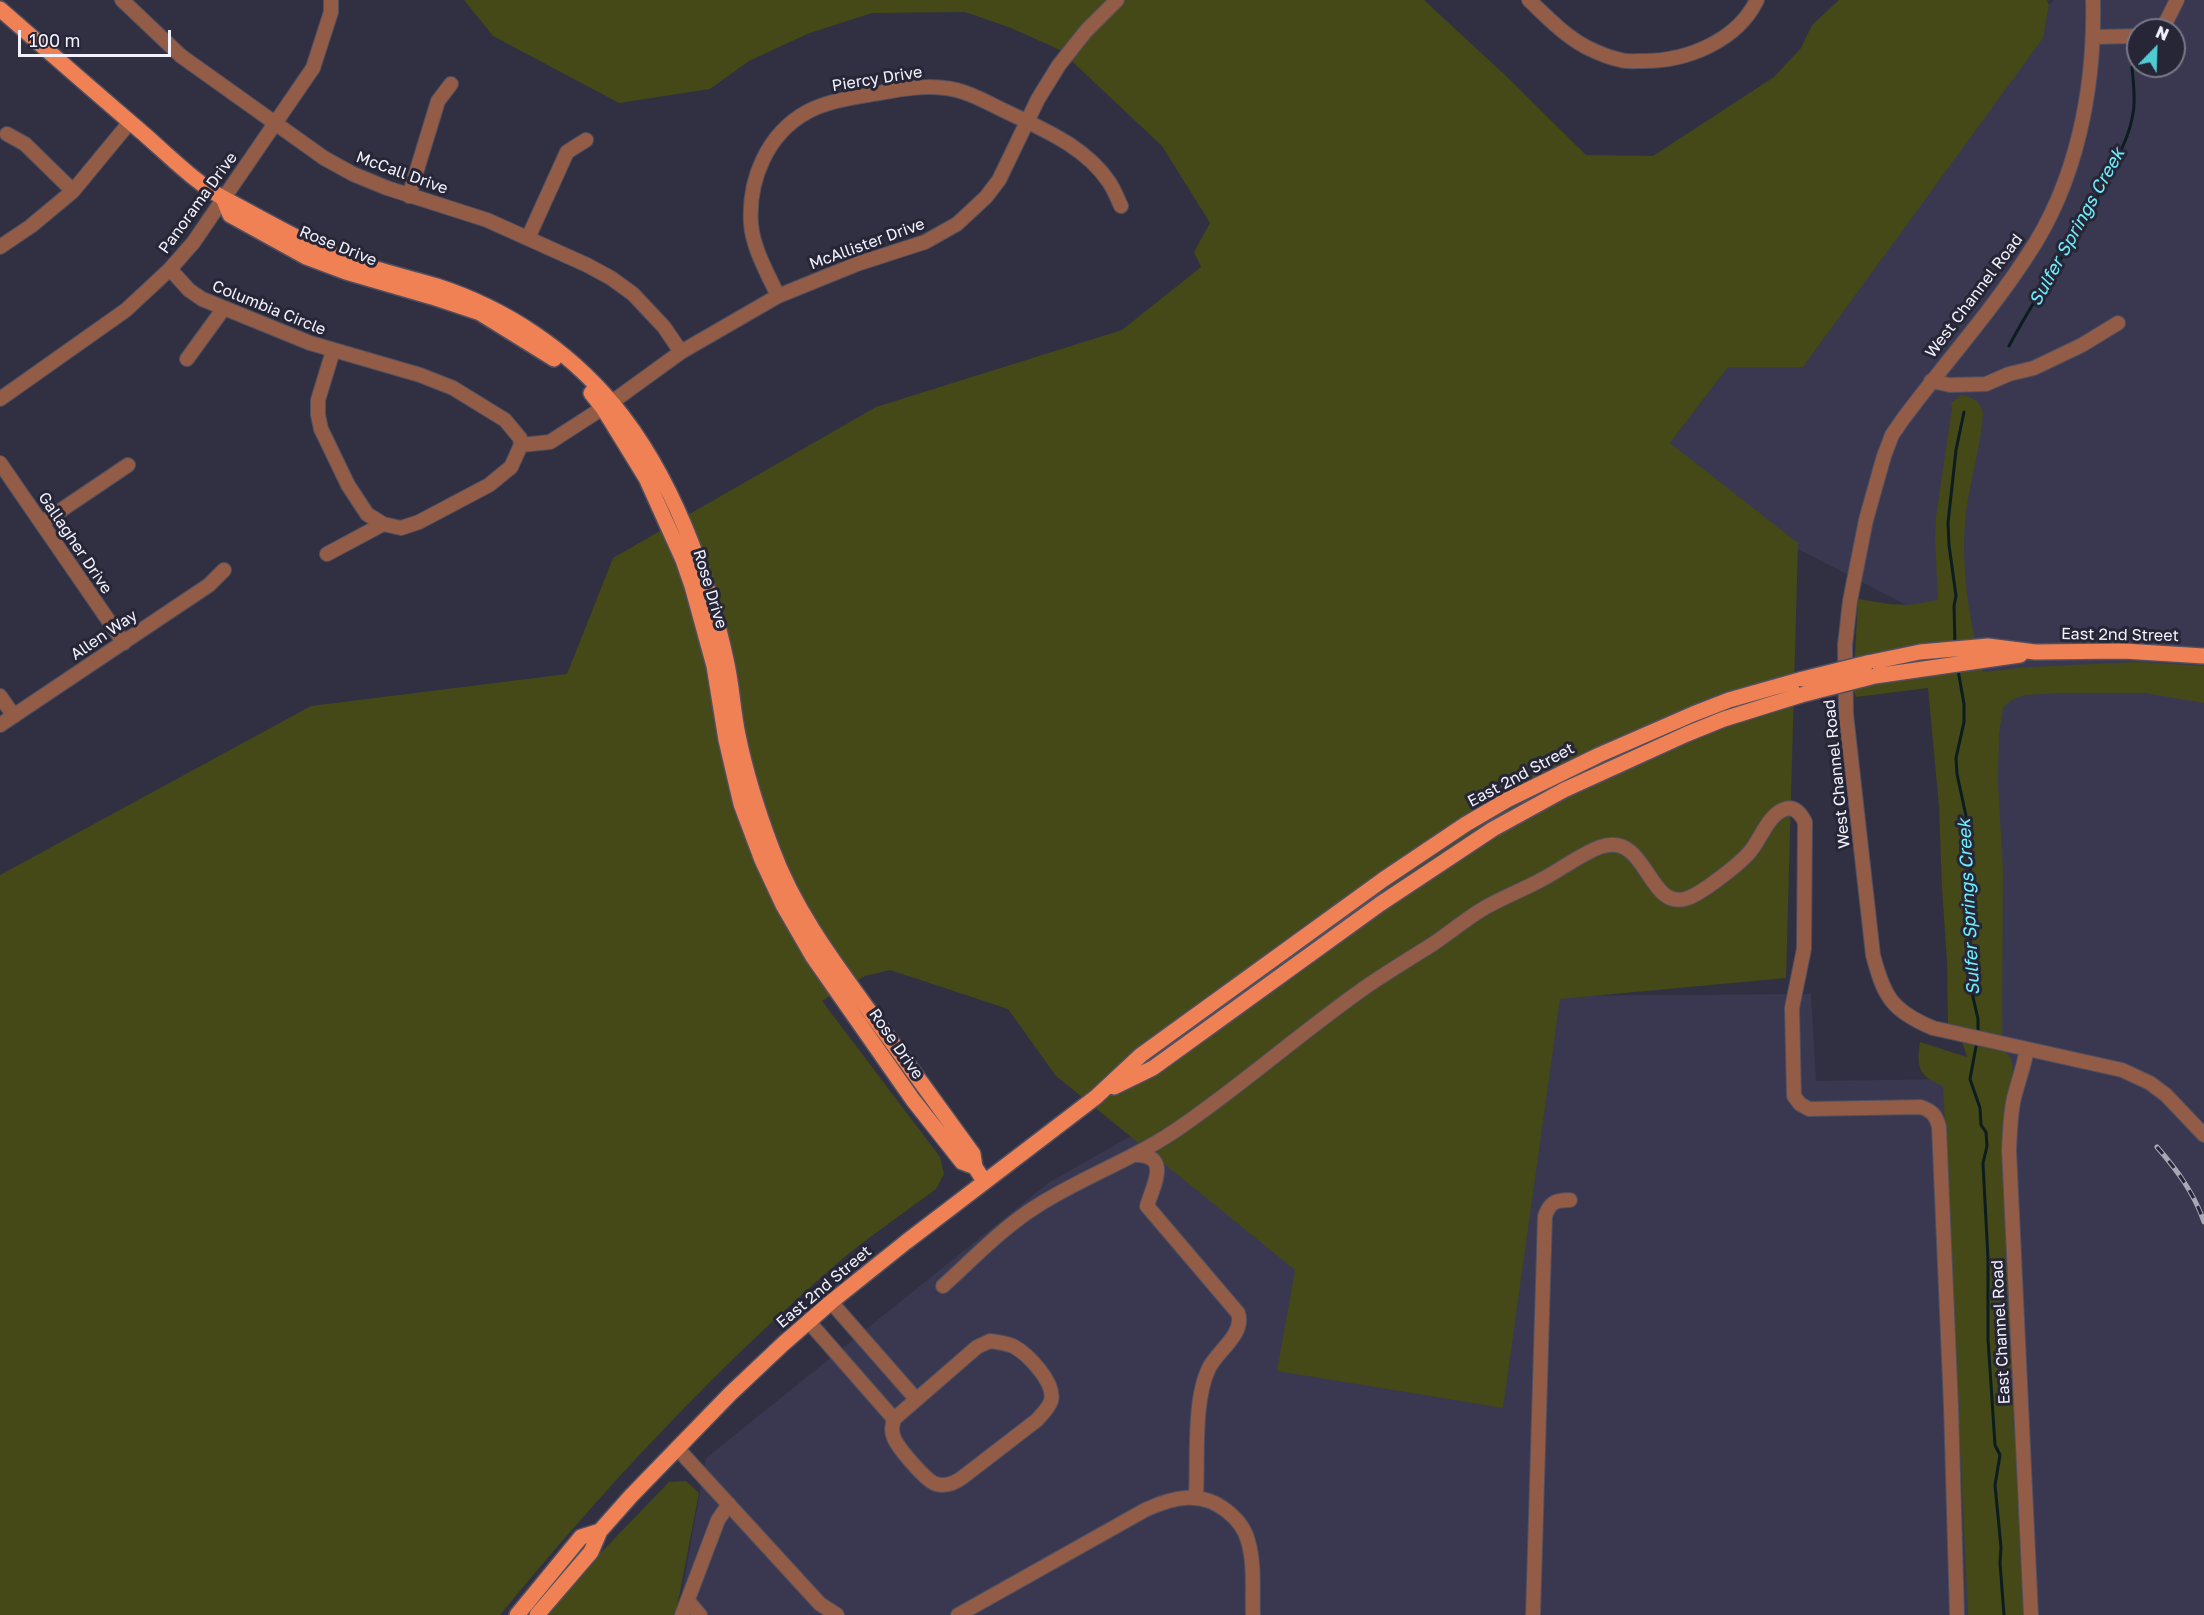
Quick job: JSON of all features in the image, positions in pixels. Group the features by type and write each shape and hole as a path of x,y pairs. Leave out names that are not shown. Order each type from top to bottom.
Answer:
{"main road":[{"name":"Rose Drive","path":"0,9 183,168 223,198 312,246 350,261 440,287 481,302 536,333 568,358 608,405 631,427 658,471 697,559 712,604 727,666 738,736 754,800 790,891 826,952 973,1154 975,1167 984,1181"},
{"name":"East 2nd Street","path":"537,1615 591,1552 600,1531 677,1448 730,1395 831,1302 984,1181 1096,1097 1141,1056 1384,879 1466,824 1544,781 1645,734 1729,700 1867,663 1920,652 2124,651 2204,656"},
{"name":"East 2nd Street","path":"1096,1097 1154,1068 1442,861 1493,829 1564,790 1724,718 1875,676 1930,669 1989,653"},
{"name":"East 2nd Street","path":"517,1615 581,1537 600,1531"}],"street":[{"name":"McCall Drive","path":"122,0 181,56 324,158 353,174 409,195 488,220 611,278 633,294 664,327 681,352"},
{"name":"Panorama Drive","path":"0,399 126,310 170,269 193,243 313,68 331,12 331,0"},
{"name":"McAllister Drive","path":"521,445 550,441 608,405 681,352 778,297 857,264 925,242 957,224 986,197 999,180 1044,87 1059,65 1086,31 1117,0"},
{"path":"1529,0 1564,33 1587,48 1622,61 1655,61 1686,56 1713,44 1736,26 1757,0"},
{"name":"West Channel Road","path":"2093,0 2092,70 2083,120 2066,175 2045,224 2028,256 1892,435 1881,464 1866,520 1852,590 1845,645 1846,714 1873,955 1878,976 1894,1006 1902,1013 1933,1028 1954,1034 2103,1065 2136,1075 2166,1095 2204,1135"},
{"path":"2168,18 2177,0"},
{"path":"2094,37 2126,36"},
{"path":"409,195 438,100 451,84"},
{"name":"Piercy Drive","path":"778,297 755,243 751,226 751,193 757,171 773,143 788,126 807,112 833,102 915,87 947,88 973,96 1064,140 1093,163 1109,182 1121,206"},
{"path":"0,247 31,226 73,191 130,122"},
{"path":"8,134 25,144 73,191"},
{"path":"528,238 567,152 586,140"},
{"name":"Columbia Circle","path":"170,269 189,290 224,309 333,351 420,375 453,388 505,420 520,438 521,445"},
{"path":"187,359 224,309"},
{"path":"1931,381 1950,385 1986,384 2009,374 2034,368 2082,345 2118,323"},
{"name":"Columbia Circle","path":"333,351 318,400 321,429 348,485 367,514 383,524"},
{"path":"327,554 383,524 401,528 419,522 489,485 511,467 521,445"},
{"name":"Gallagher Drive","path":"0,463 124,643"},
{"path":"42,523 128,465"},
{"name":"Allen Way","path":"0,725 209,585 224,570"},
{"path":"0,696 14,716"},
{"path":"943,1286 1011,1225 1036,1207 1084,1179 1137,1155 1179,1129 1370,984 1482,909 1557,872 1601,847 1612,845 1633,852 1663,894 1679,900 1690,898 1738,864 1759,842 1775,815 1783,810 1798,811 1805,822 1804,939 1802,970 1792,1008 1794,1096 1800,1104 1809,1109 1921,1107 1930,1110 1939,1127 1957,1615"},
{"name":"East Channel Road","path":"2027,1048 2023,1071 2013,1099 2009,1150 2031,1615"},
{"path":"1137,1155 1147,1155 1154,1159 1157,1165 1158,1173 1147,1206 1238,1313 1240,1320 1239,1327 1215,1356 1203,1382 1196,1497"},
{"path":"1533,1615 1545,1216 1548,1207 1557,1200 1570,1200"},
{"path":"831,1302 916,1399"},
{"path":"809,1322 894,1419"},
{"path":"990,1341 1003,1342 1028,1356 1050,1387 1052,1399 1037,1420 955,1483 944,1485 935,1484 926,1477 896,1442 892,1428 894,1419 916,1399 977,1347 990,1341"},
{"path":"677,1448 820,1604 837,1615"},
{"path":"958,1615 1145,1510 1164,1501 1196,1497 1223,1508 1234,1516 1243,1529 1250,1555 1253,1615"},
{"path":"682,1615 718,1520 729,1504"},
{"path":"688,1601 700,1615"}],"shaded area":[{"path":"2054,0 2204,0 2204,1615 1995,1615 1949,627 1798,549 1670,443 1728,367 1803,367 2042,38 2049,5"},
{"path":"1811,994 1816,1081 1950,1079 1977,1615 678,1615 706,1458 1048,1183 1214,1089 1551,996"}],"green space":[{"path":"464,0 1424,0 1586,155 1653,156 1774,77 1801,48 1812,25 1839,0 2047,0 2049,5 2043,38 1803,367 1728,367 1670,443 1798,543 1786,978 1560,999 1503,1408 1277,1371 1295,1270 1056,1076 1008,1009 890,970 865,976 822,1001 940,1157 944,1174 936,1189 841,1260 750,1343 621,1475 500,1615 0,1615 0,875 311,706 567,674 613,558 876,407 1122,330 1201,267 1194,252 1210,223 1162,146 1060,50 1011,28 965,12 872,13 807,34 749,61 710,89 619,103 493,36"},
{"path":"1961,395 1975,400 1983,413 1965,522 1964,560 1974,636 1983,672 2029,667 2138,662 2204,666 2204,703 2144,693 2060,693 2025,695 2011,700 2003,708 1999,734 1998,782 2003,870 2002,1050 2008,1055 2013,1068 2005,1108 2025,1615 1968,1615 1943,1086 1924,1075 1919,1065 1920,1042 1967,1057 1958,1029 1948,1026 1939,806 1928,688 1856,697 1853,690 1858,599 1909,605 1938,600 1936,516 1951,403"},
{"path":"686,1481 699,1493 677,1607 684,1615 548,1615 589,1565 669,1482"}],"waterway":[{"name":"Sulfer Springs Creek","path":"2009,346 2099,195 2124,143 2134,108 2133,78"},
{"name":"Sulfer Springs Creek","path":"1955,645 1956,596 1948,523 1956,450 1964,412"},
{"name":"Sulfer Springs Creek","path":"1958,670 1964,704 1964,722 1956,758 1966,816 1971,882 1970,984 1978,1019 1978,1034"},
{"name":"Sulfer Springs Creek","path":"1977,1041 1970,1079 1980,1108 1981,1125 1986,1132 1987,1146 1983,1163 1988,1259 1988,1339 1995,1445 2000,1455 1995,1485 2004,1615"}],"railway":[{"path":"2157,1147 2184,1182 2204,1222"}]}
